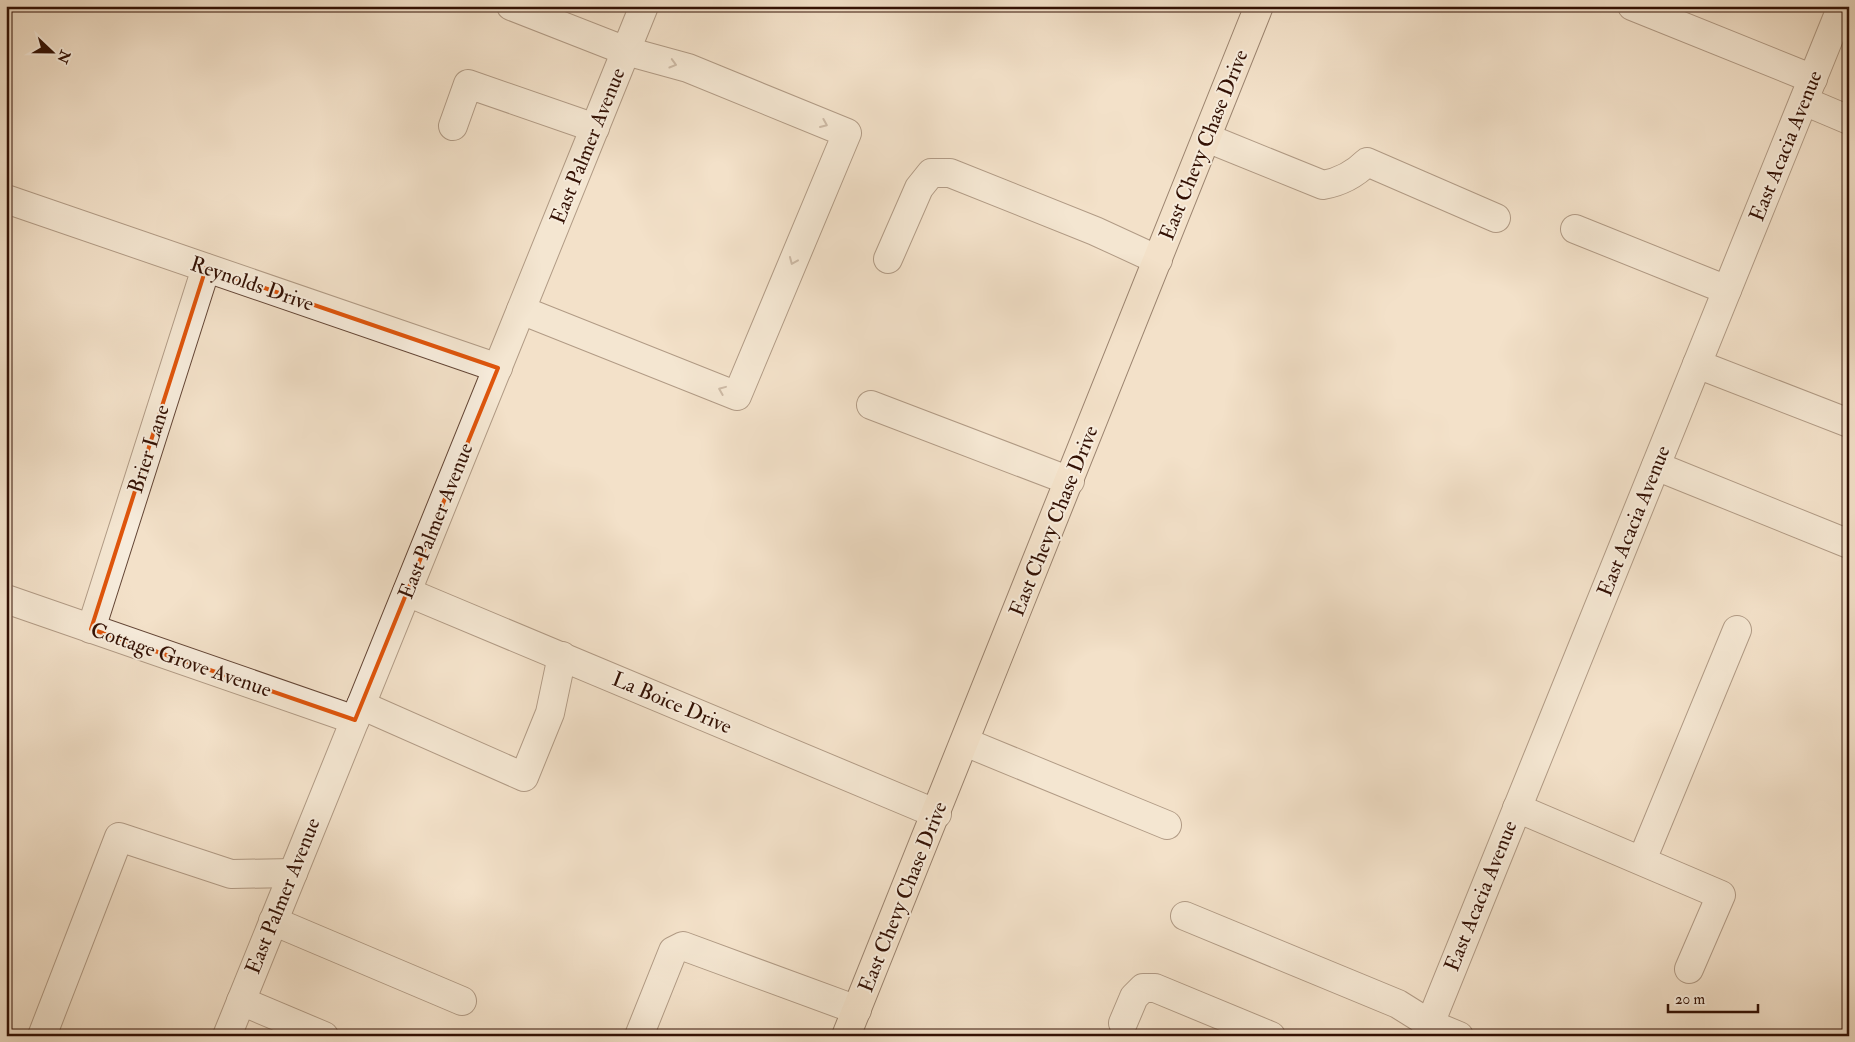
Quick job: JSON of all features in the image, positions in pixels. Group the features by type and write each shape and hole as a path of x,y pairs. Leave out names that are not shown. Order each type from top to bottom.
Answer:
{"main road":[{"name":"East Chevy Chase Drive","path":"846,1036 966,742 1259,6"}],"street":[{"path":"510,6 626,51 688,68 846,133 737,396 521,310"},
{"name":"East Palmer Avenue","path":"227,1036 644,6"},
{"path":"1632,6 1808,90 1849,120"},
{"name":"East Acacia Avenue","path":"1427,1030 1842,6"},
{"path":"453,126 468,84 595,128"},
{"path":"1207,138 1323,185 1334,183 1357,172 1367,162 1496,218"},
{"path":"888,259 919,188 931,173 950,173 1095,231 1158,260"},
{"name":"Reynolds Drive","path":"6,199 498,368"},
{"path":"1575,229 1727,290"},
{"name":"Brier Lane","path":"91,629 206,268"},
{"path":"1697,364 1849,423"},
{"path":"871,405 1070,480"},
{"path":"1656,466 1849,544"},
{"name":"La Boice Drive","path":"406,592 937,814"},
{"name":"Cottage Grove Avenue","path":"6,599 91,629 358,713 524,777 550,713 562,656"},
{"path":"1642,860 1737,630"},
{"path":"966,742 1167,825"},
{"path":"1517,808 1721,895 1689,969"},
{"path":"42,1036 120,837 231,874 293,873"},
{"path":"1185,916 1398,1004 1427,1030 1459,1036"},
{"path":"273,921 462,1001"},
{"path":"640,1036 673,951 683,946 857,1010"},
{"path":"1123,1023 1134,997 1143,988 1155,988 1271,1036"},
{"path":"241,1001 324,1036"}],"highlighted area":[{"path":"206,268 498,368 355,720 91,629"}]}
